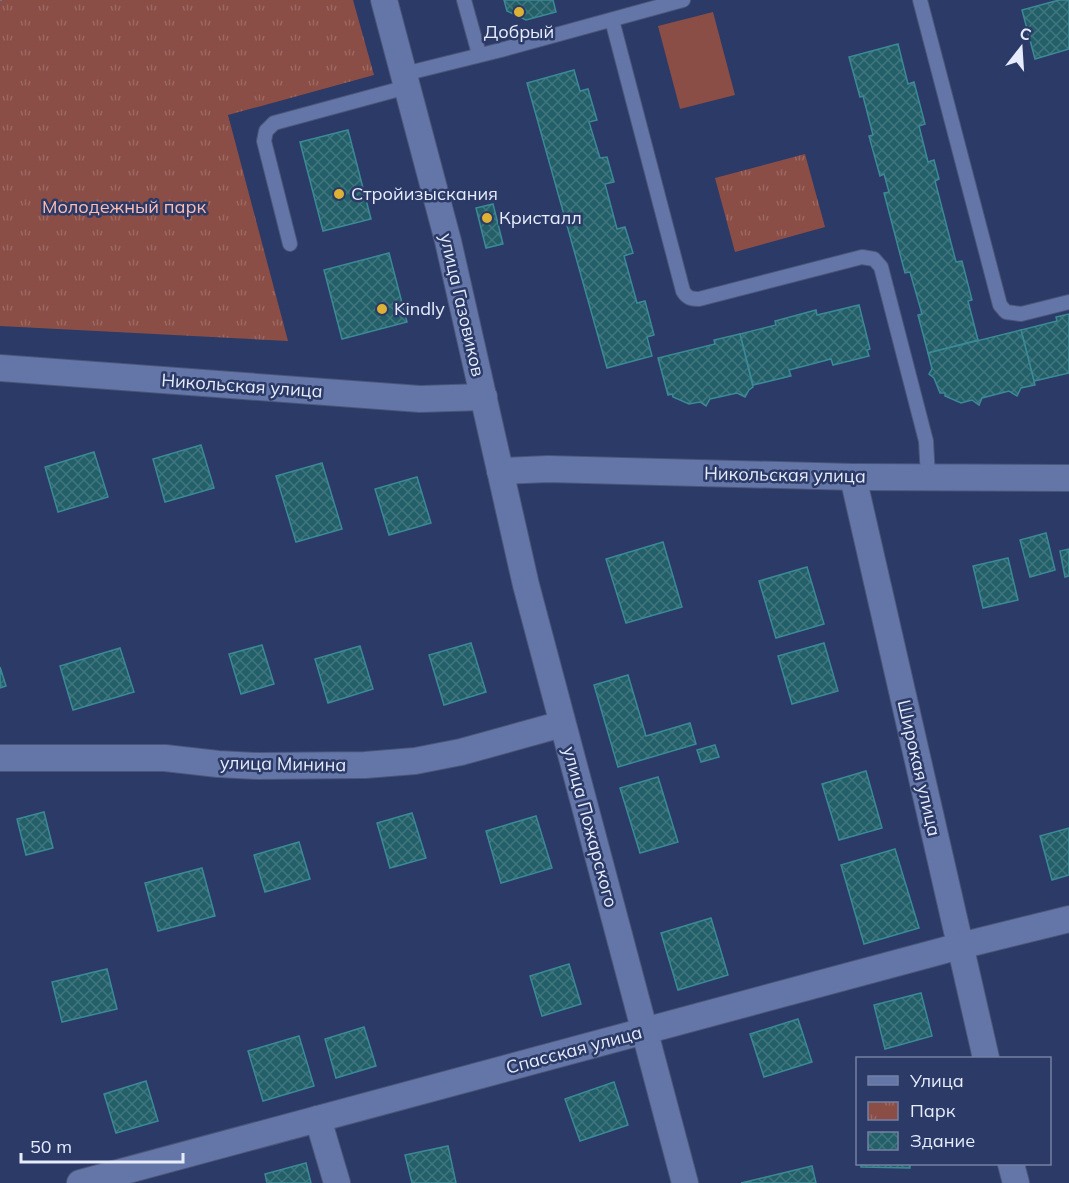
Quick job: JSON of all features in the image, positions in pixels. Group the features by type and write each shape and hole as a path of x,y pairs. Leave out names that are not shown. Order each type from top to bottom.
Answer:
{"street":[{"name":"улица Газовиков","path":"384,0 448,241 500,471"},
{"name":"Никольская улица","path":"0,368 420,399 484,397"},
{"name":"Никольская улица","path":"500,471 549,469 853,477 1069,478"},
{"name":"улица Пожарского","path":"500,471 526,585 562,724 685,1183"},
{"name":"Широкая улица","path":"853,477 986,1057"},
{"name":"улица Минина","path":"0,758 165,758 258,766 365,765 415,761 461,753 562,724"},
{"name":"Спасская улица","path":"80,1183 960,946 1069,919"},
{"path":"318,1119 337,1183"},
{"path":"1011,1165 1016,1183"}],"lane":[{"path":"464,0 479,54"},
{"path":"290,244 264,141 266,131 274,123 479,54 683,0"},
{"path":"920,0 1000,305 1006,312 1022,314 1069,302"},
{"path":"612,20 686,296 699,299 862,257 874,259 882,267 927,441 928,477"}],"green space":[{"name":"Молодежный парк","path":"0,0 353,0 374,75 228,115 288,341 0,326"},
{"path":"713,12 735,95 680,109 658,26"},
{"path":"805,154 825,227 735,252 715,178"}],"building":[{"path":"504,0 553,0 556,12 526,20 507,11"},
{"path":"1059,0 1069,0 1069,49 1035,59 1022,10"},
{"path":"898,44 908,84 914,82 925,124 919,126 928,162 934,160 939,179 935,181 956,262 962,261 972,300 968,301 978,340 928,353 918,315 922,314 910,272 905,273 884,193 889,192 884,174 880,176 869,136 873,135 863,96 860,97 849,57"},
{"path":"574,70 580,91 588,89 597,120 589,122 600,158 607,157 614,182 605,184 617,229 625,227 633,253 624,256 637,303 645,301 654,335 647,337 652,356 607,368 527,83"},
{"name":"Стройизыскания","path":"348,130 371,219 323,231 300,142"},
{"name":"Кристалл","path":"493,204 503,244 486,248 476,208"},
{"path":"389,253 407,322 342,339 324,270"},
{"path":"859,305 870,349 867,350 869,356 833,365 831,359 789,370 791,376 753,385 740,334 776,325 775,321 816,310 817,315"},
{"path":"1069,314 1069,373 1034,381 1021,330 1057,321 1056,317"},
{"path":"1021,330 1035,385 1021,388 1017,396 1009,391 982,398 979,405 972,400 961,403 945,396 945,393 940,393 934,378 929,374 932,369 928,353"},
{"path":"740,334 753,387 745,397 737,393 710,399 706,406 700,402 689,404 673,397 672,394 668,395 658,358 715,344 714,340"},
{"path":"201,445 214,488 165,502 153,459"},
{"path":"94,452 108,497 58,512 45,467"},
{"path":"322,463 342,529 296,542 276,476"},
{"path":"417,477 431,523 389,535 375,489"},
{"path":"1046,533 1055,570 1030,577 1020,540"},
{"path":"663,542 682,607 626,623 606,559"},
{"path":"1069,549 1069,576 1065,577 1060,551"},
{"path":"1008,558 1018,600 983,608 973,566"},
{"path":"807,567 824,624 776,638 759,581"},
{"path":"471,643 486,692 444,705 429,655"},
{"path":"824,643 838,691 792,704 778,656"},
{"path":"262,645 274,684 241,694 229,654"},
{"path":"360,646 373,689 328,703 315,659"},
{"path":"120,648 134,692 73,710 60,666"},
{"path":"0,667 6,686 0,688"},
{"path":"628,675 646,736 690,723 696,744 618,767 594,685"},
{"path":"715,745 719,757 701,762 697,750"},
{"path":"866,771 882,828 839,840 822,784"},
{"path":"658,777 678,842 640,853 620,788"},
{"path":"44,812 53,848 26,855 17,819"},
{"path":"412,813 426,858 390,868 377,823"},
{"path":"536,816 552,868 501,883 486,831"},
{"path":"1069,828 1069,875 1052,880 1040,836"},
{"path":"299,842 310,879 265,892 254,855"},
{"path":"895,849 919,928 864,944 841,865"},
{"path":"202,868 215,916 158,931 145,883"},
{"path":"711,918 728,975 678,990 661,933"},
{"path":"569,964 581,1004 542,1016 530,976"},
{"path":"107,969 117,1009 62,1022 52,982"},
{"path":"921,993 932,1036 885,1049 874,1005"},
{"path":"798,1019 812,1062 764,1077 750,1034"},
{"path":"364,1027 376,1066 336,1078 325,1039"},
{"path":"299,1036 314,1086 263,1101 248,1051"},
{"path":"146,1081 158,1121 116,1133 104,1094"},
{"path":"614,1082 628,1125 580,1141 565,1099"},
{"path":"448,1146 456,1183 412,1183 405,1155"},
{"path":"306,1163 311,1183 267,1183 265,1174"},
{"path":"861,1165 910,1165 910,1168 861,1167"},
{"path":"812,1166 816,1183 741,1183"}],"place":[{"name":"Добрый","path":"519,12"},
{"name":"Стройизыскания","path":"339,194"},
{"name":"Кристалл","path":"487,218"},
{"name":"Kindly","path":"382,309"}]}
